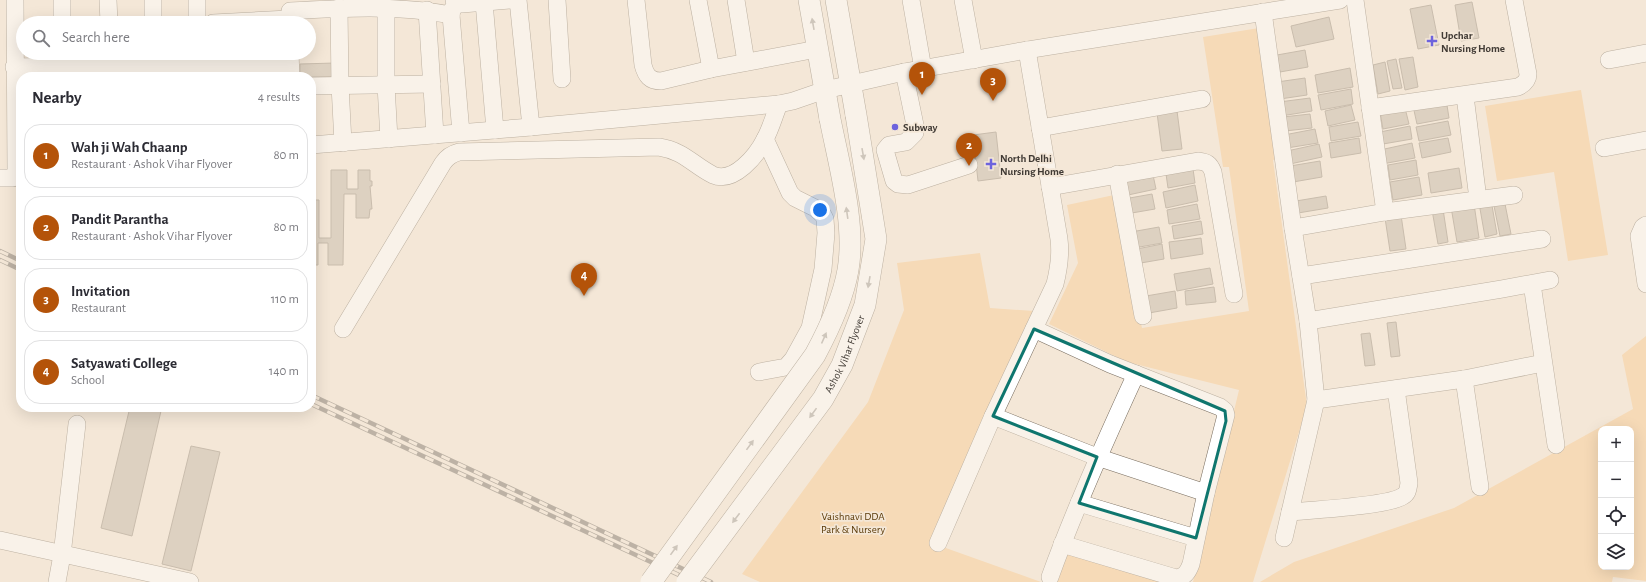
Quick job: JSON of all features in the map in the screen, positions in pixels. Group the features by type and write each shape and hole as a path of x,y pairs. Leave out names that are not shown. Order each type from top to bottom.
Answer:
{"main road":[{"path":"651,582 815,355 832,318 848,270 848,213 809,0"},
{"name":"Ashok Vihar Flyover","path":"687,582 823,399 842,365 865,304 876,239 836,0"}],"street":[{"path":"0,178 13,178 16,173 14,67 15,0"},
{"path":"62,0 62,16"},
{"path":"108,0 109,16"},
{"path":"153,0 153,16"},
{"path":"197,16 198,0"},
{"path":"266,16 339,8 427,10 462,4 510,0"},
{"path":"518,0 531,128"},
{"path":"557,0 562,80"},
{"path":"636,0 643,65 645,73 649,78 655,81 817,49"},
{"path":"698,0 711,69"},
{"path":"736,0 746,62"},
{"path":"911,0 923,69"},
{"path":"963,0 974,60"},
{"path":"316,145 531,128 779,104 793,101 825,90 904,72 1027,50 1340,0"},
{"path":"1355,0 1386,212"},
{"path":"1370,108 1465,96 1518,87 1524,84 1528,79 1528,74 1514,0"},
{"path":"484,2 495,130"},
{"path":"454,6 461,133"},
{"path":"339,8 340,85 343,143"},
{"path":"386,8 386,85 389,139"},
{"path":"427,10 435,135"},
{"path":"1263,12 1293,228 1308,321 1316,400 1284,538"},
{"path":"938,542 993,416 1055,284 1061,255 1027,50"},
{"path":"1609,60 1646,53"},
{"path":"14,67 63,60"},
{"path":"160,60 195,65 290,65"},
{"path":"904,72 915,125 915,133 906,142 889,144 885,150 894,181 898,184 908,185 969,165"},
{"path":"316,86 432,84"},
{"path":"1465,96 1478,199"},
{"path":"1040,128 1202,99"},
{"path":"343,328 447,157 459,152 659,147 678,152 712,174 724,177 731,175 746,165 765,139 779,104"},
{"path":"759,372 786,368 808,333 823,269 826,233 825,219 823,215 814,208 795,198 790,193 765,139"},
{"path":"1604,148 1646,140"},
{"path":"1050,187 1117,174 1198,161 1206,162 1210,165 1213,172 1234,294"},
{"path":"1117,174 1143,316"},
{"path":"1293,228 1386,212 1514,195"},
{"path":"1646,225 1643,227 1639,236 1646,284"},
{"path":"1301,276 1542,239"},
{"path":"1308,321 1550,280"},
{"path":"1532,284 1556,446"},
{"path":"1034,329 1110,364 1220,407 1225,411 1226,415 1226,421 1206,493 1189,570 1181,577 1176,578 1062,544"},
{"path":"1316,400 1464,379 1543,363"},
{"path":"1050,577 1097,457 1136,374"},
{"path":"1464,379 1480,486"},
{"path":"1290,512 1384,503 1401,497 1408,491 1409,483 1396,389"},
{"path":"993,416 1097,457 1206,493"},
{"path":"57,582 62,555 77,424"},
{"path":"1079,503 1196,538"},
{"path":"0,540 164,579 190,582"}],"highlighted area":[{"path":"1034,329 1225,411 1226,421 1196,538 1079,503 1097,457 993,416"}],"green space":[{"path":"1259,28 1280,158 1273,160 1307,406 1253,582 1193,582 1239,390 1127,362 1049,324 1078,263 1067,205 1114,195 1142,328 1249,311 1229,167 1223,167 1203,37"},
{"path":"1581,90 1608,255 1568,261 1554,172 1497,181 1485,106"},
{"name":"Vaishnavi DDA Park & Nursery","path":"980,253 990,308 1049,312 943,547 1041,582 760,582 742,574 868,402 904,310 897,263"},
{"path":"1646,336 1646,581 1613,577 1612,582 1260,582 1294,562 1454,508 1598,428 1598,570 1634,570 1634,426 1602,426 1633,409 1622,355"},
{"path":"1068,551 1176,582 1057,582"}],"building":[{"path":"1472,2 1479,38 1461,41 1455,5"},
{"path":"1431,5 1439,45 1418,49 1410,9"},
{"path":"1329,17 1334,39 1296,47 1291,26"},
{"path":"1305,50 1308,67 1280,72 1277,55"},
{"path":"1413,57 1418,87 1405,90 1399,59"},
{"path":"1396,59 1402,88 1393,89 1387,61"},
{"path":"1385,62 1390,91 1378,94 1373,65"},
{"path":"335,63 335,77 316,77 316,72 300,72 300,64"},
{"path":"1350,68 1353,87 1318,93 1315,75"},
{"path":"1305,78 1307,95 1280,99 1277,82"},
{"path":"1351,89 1353,104 1321,110 1318,95"},
{"path":"1310,98 1312,111 1281,116 1279,102"},
{"path":"1446,99 1449,118 1417,124 1413,106"},
{"path":"1351,105 1355,120 1328,126 1325,111"},
{"path":"1405,108 1409,124 1383,129 1380,112"},
{"path":"1177,111 1182,149 1162,151 1157,113"},
{"path":"1310,114 1312,128 1285,131 1283,117"},
{"path":"1448,121 1451,135 1419,141 1416,127"},
{"path":"1358,122 1361,136 1331,141 1329,127"},
{"path":"1410,126 1412,139 1383,144 1380,132"},
{"path":"1315,129 1318,143 1287,148 1284,135"},
{"path":"996,132 1001,178 978,181 973,135"},
{"path":"1359,138 1361,153 1331,158 1329,143"},
{"path":"1448,138 1451,152 1422,158 1419,143"},
{"path":"1412,143 1415,158 1382,164 1380,150"},
{"path":"1319,144 1322,157 1290,164 1287,151"},
{"path":"1416,160 1418,175 1390,180 1388,165"},
{"path":"1320,161 1322,177 1293,182 1290,166"},
{"path":"1459,168 1462,188 1431,193 1428,173"},
{"path":"1193,169 1195,183 1168,188 1166,174"},
{"path":"331,170 347,170 347,189 358,189 358,170 370,170 370,181 372,181 372,186 370,186 372,209 370,209 369,218 356,218 356,194 344,194 343,265 328,265 328,243 318,243 318,265 316,265 316,200 319,200 319,238 331,238"},
{"path":"1153,175 1156,189 1128,195 1125,181"},
{"path":"1419,177 1422,195 1393,200 1390,182"},
{"path":"1195,185 1198,201 1166,208 1163,192"},
{"path":"1152,194 1155,209 1126,214 1124,199"},
{"path":"1326,196 1328,208 1298,213 1296,201"},
{"path":"1504,199 1511,234 1500,236 1493,201"},
{"path":"1491,200 1497,234 1485,237 1479,203"},
{"path":"1197,204 1200,219 1169,224 1167,210"},
{"path":"1474,204 1479,238 1457,242 1451,207"},
{"path":"1443,209 1448,242 1438,244 1432,210"},
{"path":"1401,215 1406,249 1390,251 1385,218"},
{"path":"1201,221 1203,234 1174,239 1172,226"},
{"path":"1159,227 1162,243 1134,248 1131,232"},
{"path":"1201,238 1203,254 1171,259 1169,242"},
{"path":"1162,244 1164,259 1135,264 1132,250"},
{"path":"1210,268 1213,284 1177,291 1174,274"},
{"path":"1214,287 1216,302 1186,305 1185,291"},
{"path":"1175,291 1177,308 1149,313 1146,296"},
{"path":"1396,322 1400,356 1391,357 1387,323"},
{"path":"1370,333 1375,365 1365,366 1361,334"},
{"path":"129,412 161,412 132,536 101,528"},
{"path":"191,446 220,452 191,571 162,564"}],"railway":[{"path":"0,251 16,259"},
{"path":"0,260 16,268"},
{"path":"316,397 711,582"},
{"path":"316,406 694,582"}],"place":[{"name":"Upchar Nursing Home","path":"1432,41"},
{"name":"Wah ji Wah Chaanp","path":"922,95"},
{"name":"Invitation","path":"993,101"},
{"name":"Subway","path":"895,127"},
{"name":"North Delhi Nursing Home","path":"991,164"},
{"name":"Pandit Parantha","path":"969,166"},
{"name":"Satyawati College","path":"584,296"}]}
